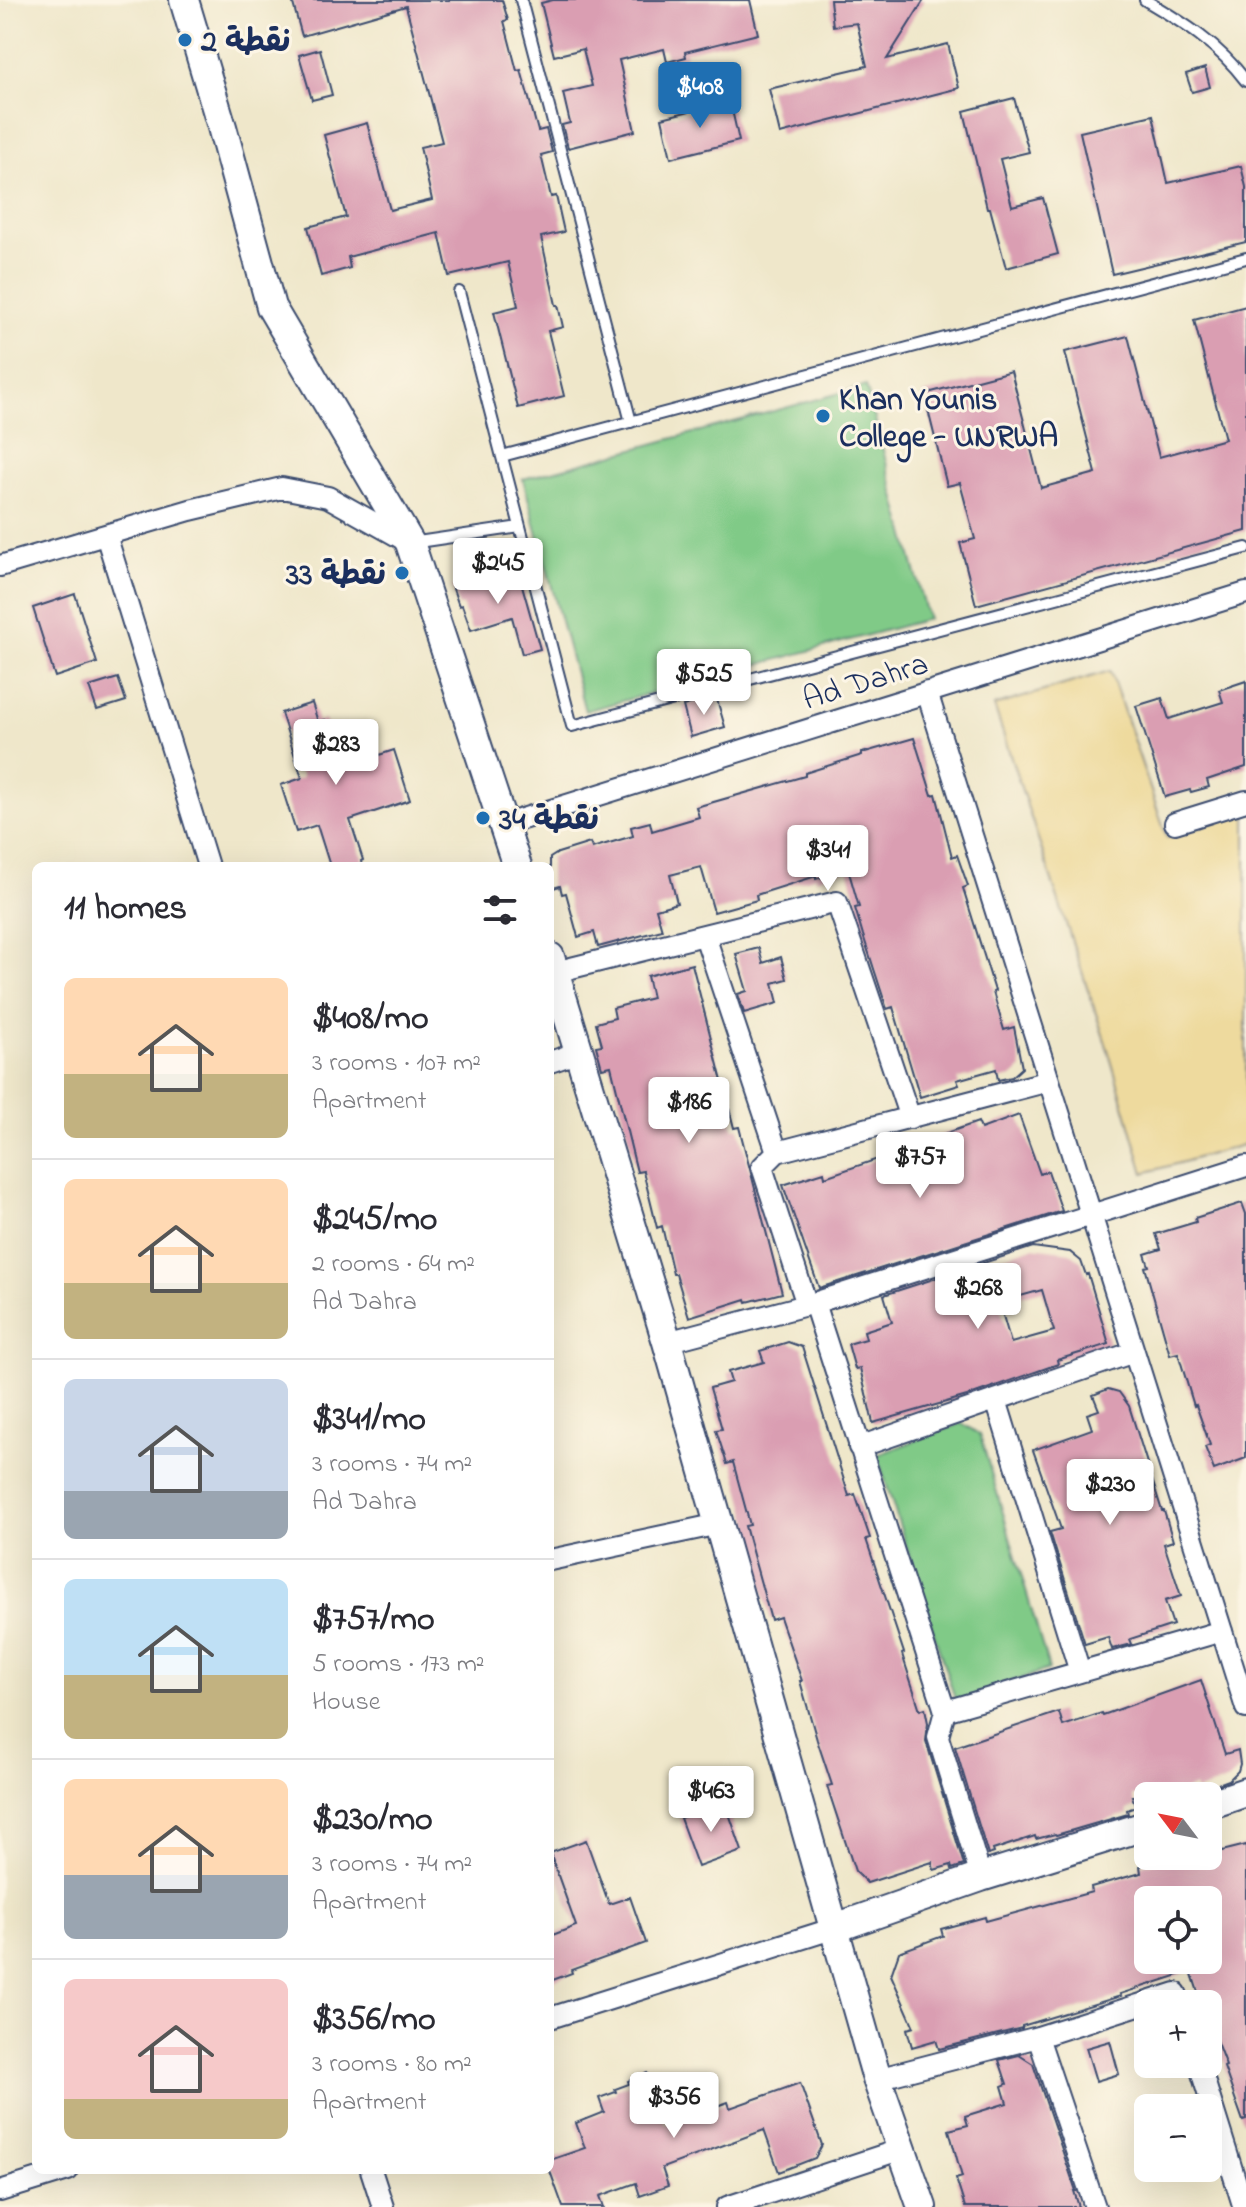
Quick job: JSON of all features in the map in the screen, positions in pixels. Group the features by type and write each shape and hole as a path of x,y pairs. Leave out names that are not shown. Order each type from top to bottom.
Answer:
{"street":[{"path":"184,0 271,307 410,543 516,862"},
{"path":"0,566 190,510 282,488 328,497 410,543"},
{"path":"106,535 207,862"},
{"name":"Ad Dahra","path":"503,825 1246,593"},
{"path":"927,692 1246,1708"},
{"path":"1175,823 1246,801"},
{"path":"554,965 705,936 837,902 910,1118"},
{"path":"705,936 777,1152"},
{"path":"554,968 667,1342 877,2079 922,2207"},
{"path":"554,1061 579,1052"},
{"path":"981,1877 938,1737 945,1711 859,1447 762,1167 777,1152 1049,1081"},
{"path":"667,1342 810,1304 1246,1166"},
{"path":"859,1447 1134,1352"},
{"path":"996,1400 1080,1672"},
{"path":"554,1559 719,1524"},
{"path":"945,1711 1222,1631"},
{"path":"1222,1800 1246,1792"},
{"path":"554,2017 1134,1829"},
{"path":"877,2079 1038,2037 1134,2006"},
{"path":"1038,2037 1095,2207"},
{"path":"1203,2078 1242,2205"},
{"path":"727,2207 902,2149"},
{"path":"0,2191 55,2174"},
{"path":"372,2174 383,2207"}],"lane":[{"path":"521,0 631,422"},
{"path":"1145,0 1192,28 1230,60 1246,81"},
{"path":"502,456 1246,258"},
{"path":"459,292 572,726 1246,548"},
{"path":"410,543 520,527"}],"green space":[{"path":"866,386 928,619 585,711 523,479"},
{"path":"962,1423 980,1435 1049,1669 956,1702 877,1455"}],"sand":[{"path":"1110,671 1167,838 1246,811 1246,1144 1144,1173 1109,1053 994,706"}],"building":[{"path":"292,0 502,0 517,71 521,70 538,131 546,129 552,152 541,155 551,197 556,196 564,232 541,237 563,327 548,331 564,396 518,408 494,312 518,306 508,262 449,276 439,233 348,257 350,268 321,276 308,227 346,217 324,135 367,123 390,210 432,200 420,147 442,142 406,6 302,36"},
{"path":"553,0 750,0 758,34 685,52 686,57 667,62 664,49 619,60 635,131 568,148 562,125 570,123 563,93 592,86 583,49 554,56 541,3"},
{"path":"830,0 924,0 887,59 948,44 959,88 780,134 769,89 867,66 857,23 833,26"},
{"path":"320,49 332,95 312,100 299,55"},
{"path":"1205,68 1210,87 1192,92 1186,74"},
{"path":"1014,98 1029,152 1000,159 1012,206 1043,198 1058,254 1006,268 990,208 987,208 964,111"},
{"path":"730,101 739,141 671,158 662,118"},
{"path":"1153,115 1168,183 1241,166 1246,187 1246,242 1112,274 1080,132"},
{"path":"1246,306 1246,531 976,605 960,543 975,539 960,483 947,486 924,394 1011,371 1041,488 1096,473 1065,352 1128,336 1159,457 1225,439 1194,320"},
{"path":"518,571 540,649 522,654 512,617 471,630 452,586"},
{"path":"75,594 97,663 55,677 33,608"},
{"path":"118,678 126,701 97,710 89,687"},
{"path":"1246,681 1246,767 1207,780 1209,787 1165,797 1136,706 1162,698 1169,719 1223,702 1219,690"},
{"path":"716,696 725,727 691,737 683,706"},
{"path":"312,703 318,722 325,720 340,768 394,750 410,800 350,820 361,862 329,862 317,825 296,832 281,785 302,778 281,713"},
{"path":"914,738 932,795 936,794 952,857 957,855 968,886 963,888 1004,1030 1014,1027 1022,1068 1012,1077 998,1080 996,1069 957,1080 959,1085 920,1097 893,1007 887,1009 863,935 848,869 756,895 757,900 714,912 701,867 670,875 677,903 656,909 662,930 598,947 594,932 578,937 566,893 562,894 560,886 554,888 554,862 550,862 550,858 558,853 590,843 592,848 633,836 631,827 650,822 652,831 699,817 696,807 805,776 805,773"},
{"path":"759,948 763,963 781,957 787,979 773,983 778,1003 744,1013 738,994 747,991 736,954"},
{"path":"692,964 734,1128 739,1127 782,1293 747,1302 746,1299 689,1317 676,1274 673,1274 662,1226 657,1228 643,1171 637,1172 611,1066 602,1068 596,1046 602,1045 596,1023 615,1018 613,1008 652,998 647,976"},
{"path":"1019,1115 1040,1174 1048,1171 1062,1211 819,1288 783,1185 824,1172 825,1177 881,1158 879,1153 978,1122 981,1129"},
{"path":"1242,1203 1246,1214 1246,1458 1214,1470 1205,1447 1210,1445 1178,1353 1170,1355 1145,1267 1149,1266 1145,1254 1161,1249 1156,1234"},
{"path":"1033,1247 1070,1252 1081,1261 1088,1274 1109,1344 1057,1360 1058,1364 967,1396 873,1423 860,1368 855,1369 848,1344 866,1339 864,1331 892,1322 884,1295","holes":["1042,1290 1054,1331 1011,1343 999,1302"]},
{"path":"788,1342 802,1347 849,1496 855,1494 870,1538 866,1539 920,1710 925,1708 928,1723 926,1741 964,1865 952,1869 951,1865 934,1870 932,1862 867,1883 855,1871 827,1786 832,1785 802,1681 780,1617 771,1620 745,1526 750,1525 733,1462 727,1464 716,1430 722,1429 710,1388 731,1382 728,1372 764,1362 760,1351"},
{"path":"1108,1389 1119,1392 1129,1406 1173,1541 1164,1544 1181,1596 1165,1601 1173,1625 1130,1639 1132,1644 1112,1649 1108,1637 1085,1644 1050,1532 1061,1529 1033,1450 1092,1429 1087,1414 1099,1410 1093,1395"},
{"path":"1201,1680 1225,1754 1238,1750 1238,1771 1222,1783 1134,1782 1134,1808 1127,1810 1128,1814 1056,1835 1036,1839 1035,1836 993,1850 994,1853 988,1855 955,1747 1059,1712 1063,1726"},
{"path":"725,1802 742,1851 698,1867 680,1818"},
{"path":"586,1840 609,1904 630,1897 646,1943 571,1970 572,1973 554,1980 554,1934 576,1926 554,1864 554,1852"},
{"path":"1246,1845 1246,2120 1243,2121 1224,2067 1222,1990 1197,1990 1192,1974 1222,1974 1222,1886 1134,1886 1134,1974 1182,1974 1022,2028 939,2049 936,2040 912,2047 907,2029 914,2027 891,1975 899,1952 943,1936 941,1929 985,1917 986,1921 1092,1892 1091,1887 1141,1873 1141,1870 1222,1870 1222,1851"},
{"path":"1110,2041 1119,2074 1096,2081 1086,2048"},
{"path":"1019,2055 1033,2064 1079,2207 965,2207 956,2179 962,2177 949,2130 968,2125 965,2116 1007,2103 1002,2086 1007,2084 999,2060"},
{"path":"647,2073 666,2124 728,2102 730,2108 800,2083 822,2145 815,2158 779,2172 764,2130 662,2168 668,2186 640,2196 636,2183 600,2196 604,2207 563,2207 551,2174 554,2174 554,2159 585,2148 576,2123 604,2112 599,2098 616,2092 615,2089 629,2084 628,2081"}],"place":[{"name":"نقطة 2","path":"185,40"},
{"name":"Khan Younis College - UNRWA","path":"823,416"},
{"name":"نقطة 33","path":"402,573"},
{"name":"نقطة 34","path":"483,818"}]}
